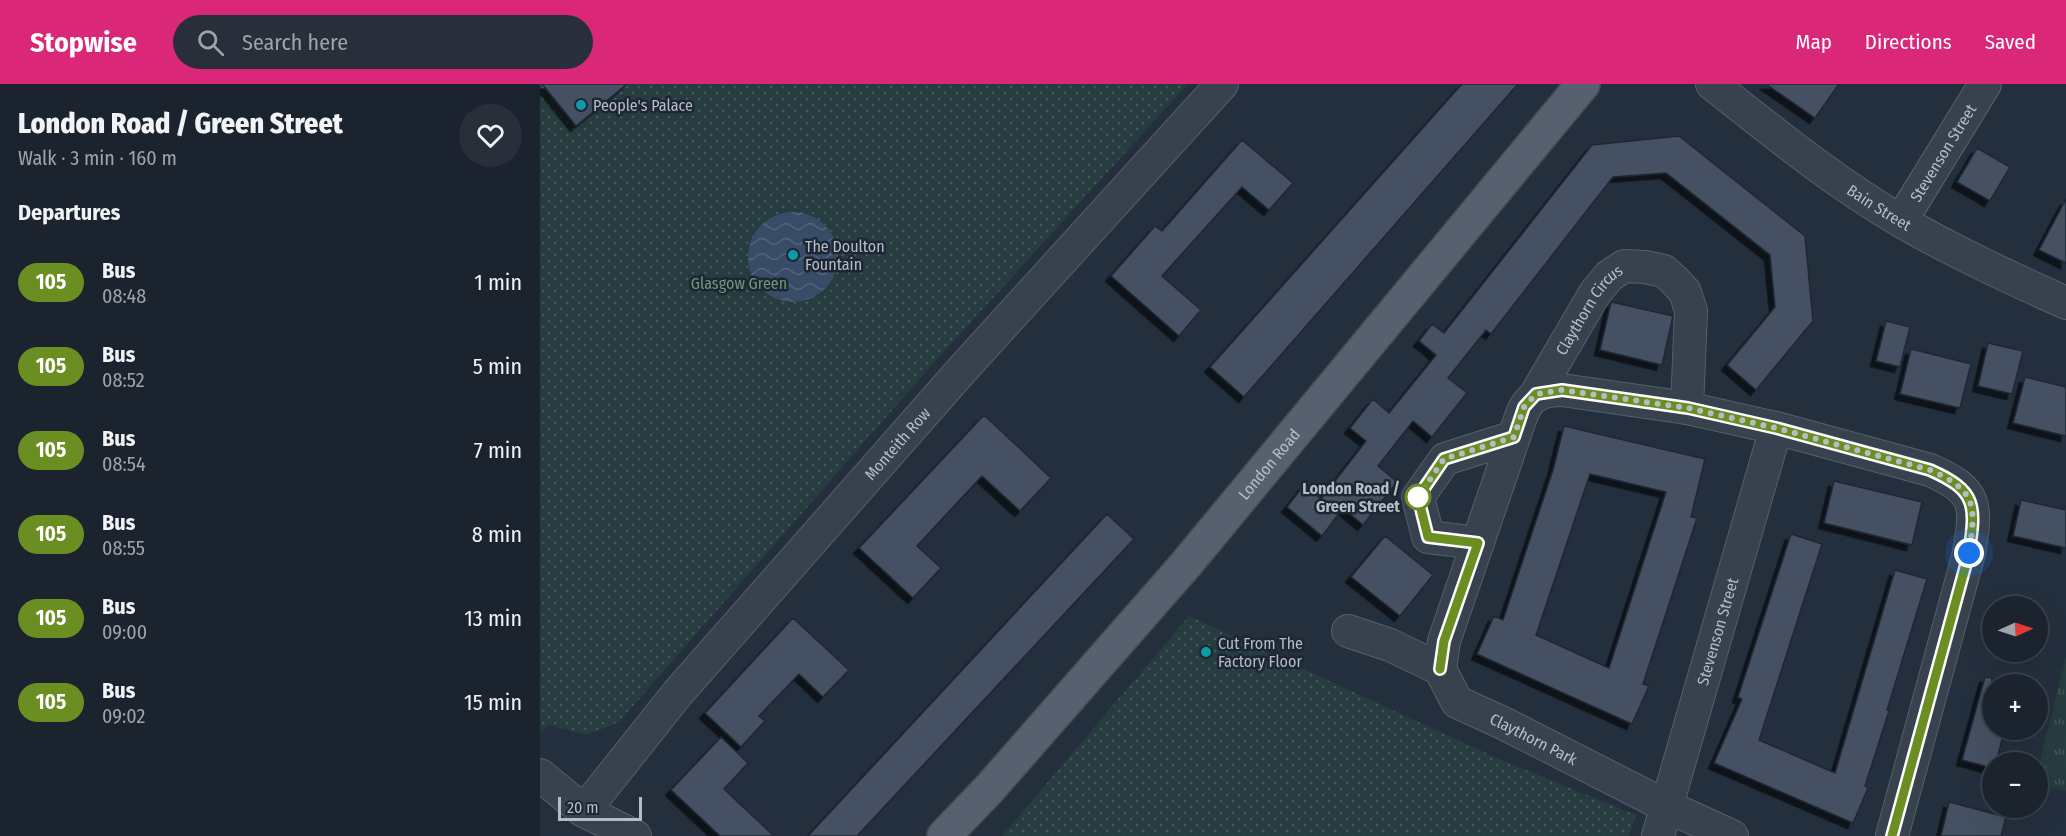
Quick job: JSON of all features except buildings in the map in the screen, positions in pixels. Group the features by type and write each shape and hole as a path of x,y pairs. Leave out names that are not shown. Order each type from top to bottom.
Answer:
{"main road":[{"name":"London Road","path":"944,836 990,788 1187,563 1582,84"}],"street":[{"name":"Monteith Row","path":"584,811 677,694 962,371 1221,84"},
{"name":"Bain Street","path":"1712,84 1800,153 1901,221 1994,270 2066,303"},
{"name":"Stevenson Street","path":"1901,221 1985,84"},
{"name":"Claythorn Circus","path":"1440,669 1444,641 1524,407 1536,394 1595,293 1609,276 1624,266 1645,267 1664,272 1685,292 1691,311 1688,408"},
{"path":"1536,394 1562,390 1688,408 1776,428 1930,470 1953,480 1968,496 1973,508 1974,525 1969,553 1892,836"},
{"name":"Stevenson Street","path":"1658,836 1776,428"},
{"path":"1478,543 1428,537 1418,497 1444,459 1514,437"},
{"path":"1348,631 1390,645 1440,669"},
{"name":"Claythorn Park","path":"1440,669 1457,702 1666,806 1732,836"},
{"path":"540,775 584,811 635,836"}],"green space":[{"name":"Glasgow Green","path":"540,84 1188,84 929,368 619,722 587,735 549,725 540,732"},
{"path":"1189,616 1501,760 1636,815 1629,836 1002,836"},
{"path":"2066,656 2066,791 2048,788 2048,752 2042,752 2045,740 2048,740 2048,729"}],"water":[{"name":"The Doulton Fountain","path":"793,212 810,216 825,225 834,240 838,257 834,274 825,289 810,298 793,302 776,298 761,289 752,274 748,257 752,240 761,225 776,216"}],"bus line":[{"name":"105","path":"1440,669 1444,641 1478,543 1428,537 1418,497 1444,459 1514,437 1524,407 1536,394 1562,390 1688,408 1776,428 1930,470 1953,480 1968,496 1973,508 1974,525 1969,553 1892,836"}],"place":[{"name":"People's Palace","path":"581,105"},
{"name":"The Doulton Fountain","path":"793,255"},
{"name":"London Road / Green Street","path":"1418,497"},
{"name":"Cut From The Factory Floor","path":"1206,652"}],"route":[{"path":"1418,497 1444,459 1514,437 1524,407 1536,394 1562,390 1688,408 1776,428 1930,470 1953,480 1968,496 1973,508 1974,525 1969,553"}]}
